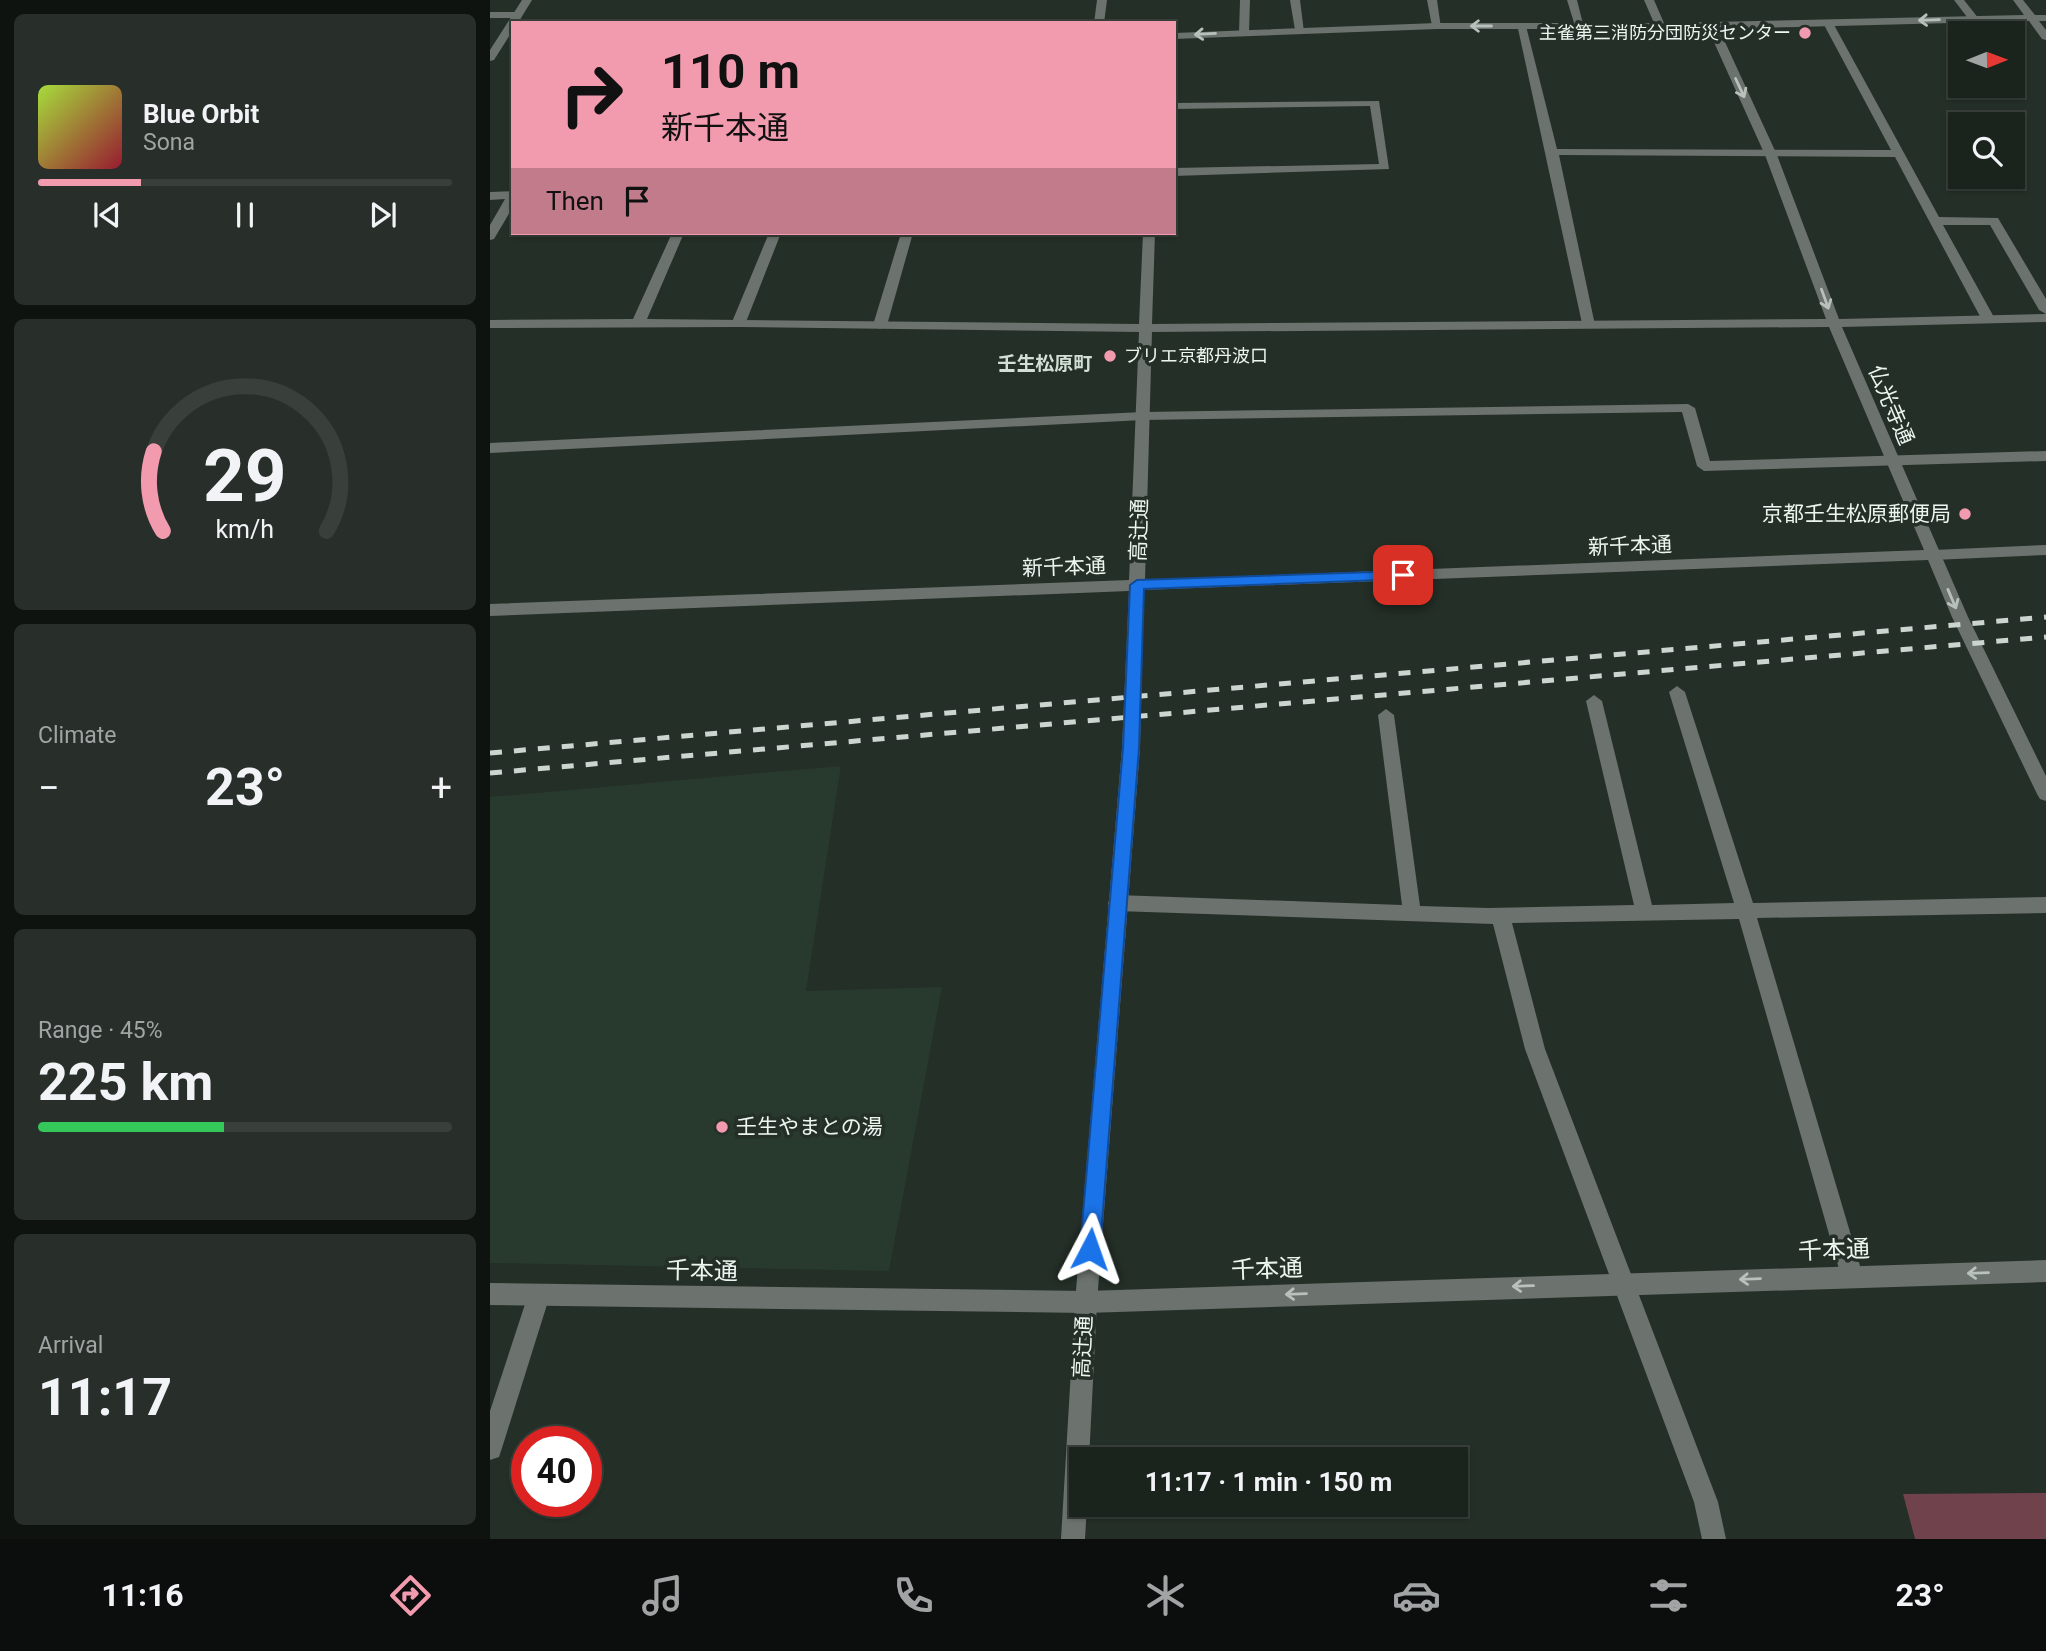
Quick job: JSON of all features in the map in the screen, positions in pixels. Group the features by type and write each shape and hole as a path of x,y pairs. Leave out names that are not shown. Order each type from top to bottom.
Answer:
{"street":[{"path":"514,21 527,0"},
{"path":"1099,21 1102,0"},
{"path":"1244,32 1245,0"},
{"path":"1295,0 1300,30"},
{"path":"1432,0 1437,26"},
{"path":"1572,0 1580,26"},
{"path":"1649,0 1660,26"},
{"path":"1959,0 1974,19"},
{"path":"2018,0 2046,37"},
{"path":"490,15 517,15"},
{"path":"1176,36 1437,26 1712,26 2046,18"},
{"path":"1828,23 1988,319"},
{"path":"1521,26 1552,152 1588,325"},
{"name":"仏光寺通","path":"1712,26 1771,155 1834,324 1933,555 1989,678 2046,793"},
{"path":"490,58 508,36"},
{"path":"1176,106 1376,103 1385,167 1176,172"},
{"path":"1552,152 1898,154"},
{"path":"490,196 511,196"},
{"path":"490,236 511,199"},
{"path":"1934,220 1994,221 2046,310"},
{"path":"639,321 677,235"},
{"path":"739,322 774,235"},
{"path":"880,325 906,235"},
{"name":"高辻通","path":"1073,1539 1086,1302 1131,748 1149,235"},
{"path":"490,324 639,321 1146,328 1430,328 1834,324 2046,318"},
{"path":"490,448 1143,416 1688,408 1704,466 2046,456"},
{"name":"新千本通","path":"490,610 2046,550"},
{"path":"1677,692 1746,912 1852,1276"},
{"path":"1594,701 1645,913"},
{"path":"1386,715 1412,913"},
{"path":"1117,903 1500,915 2046,905"},
{"path":"1500,915 1535,1049 1706,1503 1714,1539"},
{"name":"千本通","path":"490,1294 1086,1302 1621,1282 2046,1271"},
{"path":"490,1448 539,1295"}],"shaded area":[{"path":"841,766 806,991 942,987 889,1271 490,1263 490,797"},
{"path":"2046,1493 2046,1539 1915,1539 1903,1494"}],"railway":[{"path":"490,753 2046,617"},
{"path":"490,773 2046,637"}],"place":[{"name":"主雀第三消防分団防災センター","path":"1805,33"},
{"name":"ブリエ京都丹波口","path":"1110,356"},
{"name":"京都壬生松原郵便局","path":"1965,514"},
{"name":"壬生やまとの湯","path":"722,1127"}],"district":[{"name":"壬生松原町","path":"1045,363"}],"route":[{"path":"1090,1249 1131,748 1137,585 1403,575"}]}
